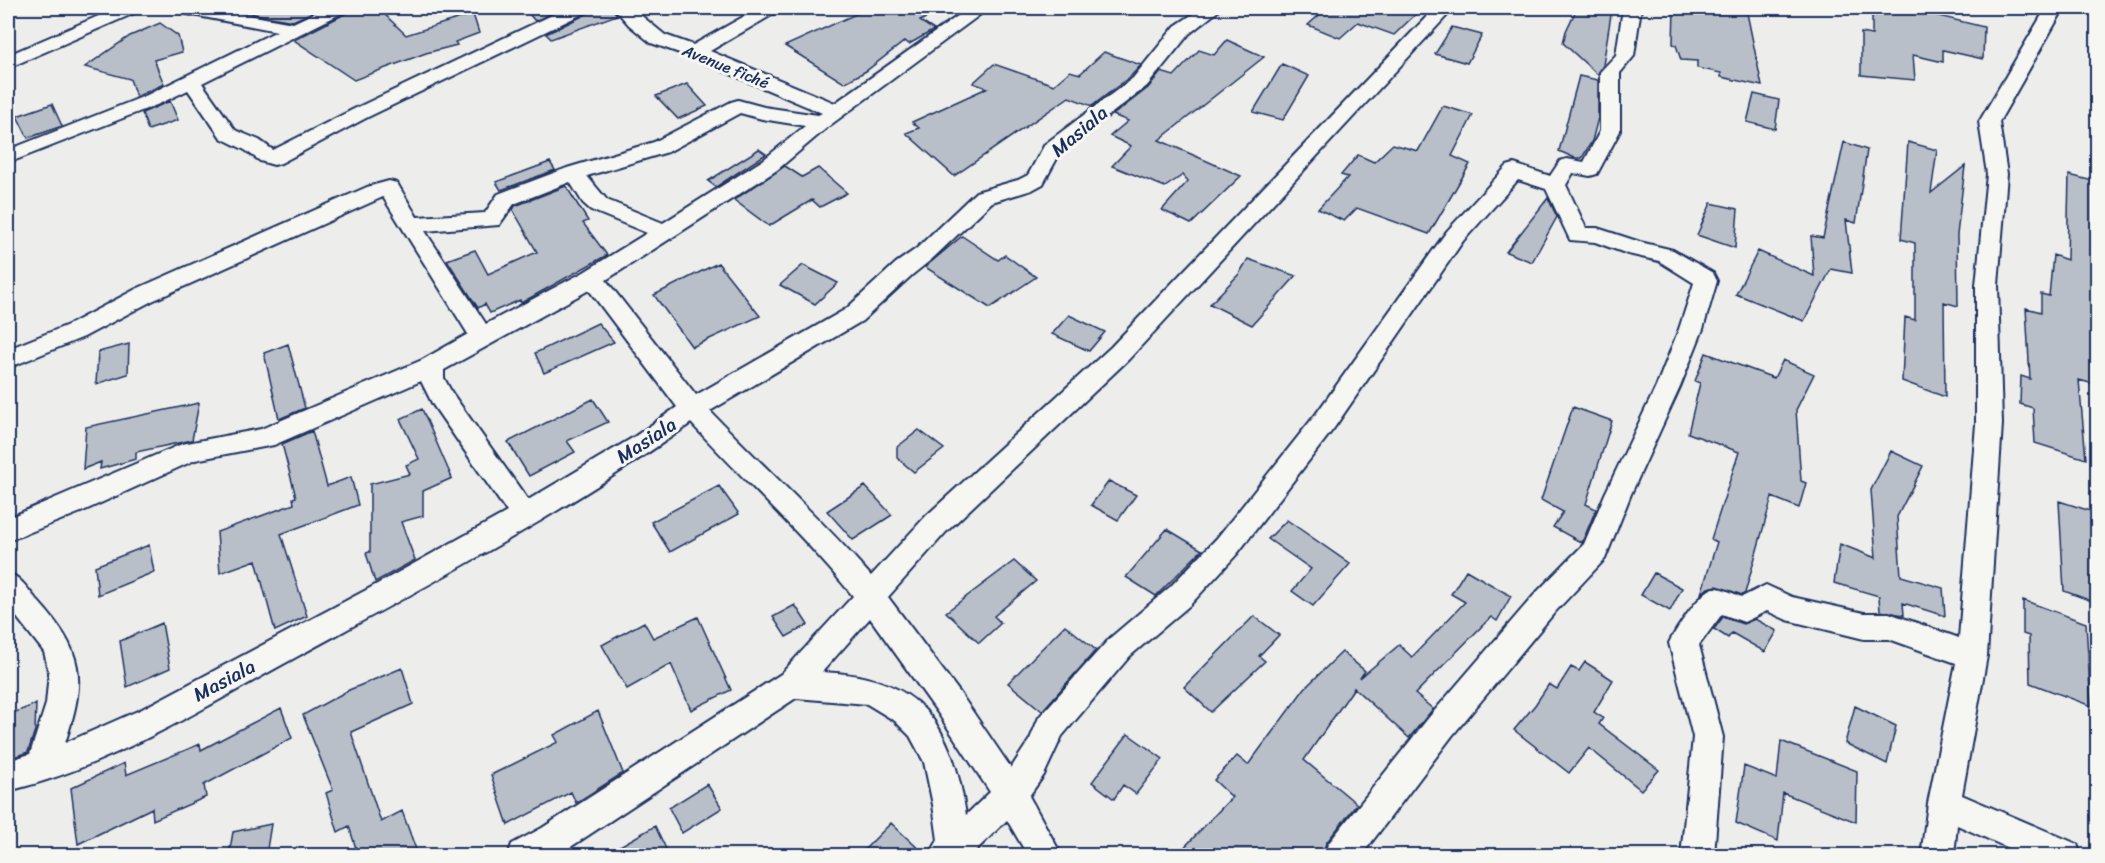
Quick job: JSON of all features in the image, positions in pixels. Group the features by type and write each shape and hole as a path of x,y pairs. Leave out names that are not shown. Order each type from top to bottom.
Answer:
{"street":[{"path":"8,62 131,8"},
{"path":"182,8 295,29"},
{"path":"8,157 192,81 338,8"},
{"path":"192,81 228,134 252,145 267,157 274,158 361,113 580,8"},
{"name":"Avenue fiché","path":"623,8 658,39 695,52 830,117"},
{"path":"695,52 771,8"},
{"path":"8,530 191,451 265,438 431,366 592,278 770,165 830,117 980,8"},
{"name":"Masiala","path":"8,776 86,751 153,719 380,597 524,516 643,444 693,408 854,315 904,269 924,254 984,197 1025,185 1036,179 1052,148 1140,82 1182,30 1213,8"},
{"path":"524,855 564,832 792,684 936,524 1120,352 1445,8"},
{"path":"1556,185 1567,166 1590,169 1610,130 1610,72 1625,56 1632,8"},
{"path":"1937,855 1944,803 1972,656 1989,424 1987,285 1997,174 1989,122 2055,8"},
{"path":"410,225 491,220 506,199 574,173 661,147 738,106 762,114 830,117"},
{"path":"950,851 1011,795 1047,740 1050,727 1120,647 1180,596 1227,546 1325,421 1455,236 1514,171 1556,185 1578,235 1597,235 1636,249 1665,255 1706,281 1694,320 1668,387 1618,494 1595,551 1545,603 1448,717 1340,855"},
{"path":"574,173 591,198 599,205 664,232"},
{"path":"8,359 76,331 144,295 382,189 389,188 482,337"},
{"path":"592,278 693,408 754,474 829,547 870,595 905,641 1011,795 1046,855"},
{"path":"431,366 432,378 439,393 524,516"},
{"path":"8,585 56,644 65,672 62,699 42,765"},
{"path":"1697,855 1708,737 1684,643 1716,600 1744,610 1766,597 1786,608 1864,626 1889,626 1972,656"},
{"path":"792,684 868,690 896,703 917,720 934,746 941,764 950,851"},
{"path":"1944,803 2065,855"}],"building":[{"path":"245,8 321,8 293,21 254,14"},
{"path":"349,8 378,8 406,35 473,14 479,33 455,42 457,45 426,53 354,80 294,40 345,14"},
{"path":"524,8 563,8 535,21"},
{"path":"591,8 612,8 617,15 551,39 546,34 587,14"},
{"path":"869,8 945,8 920,21 934,30 909,44 905,41 866,71 844,83 785,46"},
{"path":"1327,8 1422,8 1394,35 1358,22 1340,38 1308,25"},
{"path":"1577,8 1612,8 1603,65 1598,75 1563,43"},
{"path":"1674,8 1746,8 1762,86 1721,77 1721,73 1697,68 1697,61 1681,60 1676,45 1673,44"},
{"path":"1872,8 1914,8 1914,10 1984,27 1983,59 1943,50 1943,62 1913,55 1915,80 1861,75 1861,33 1872,35"},
{"path":"160,23 178,36 182,52 154,60 164,84 136,97 130,79 85,67 130,36"},
{"path":"1452,27 1482,35 1467,63 1435,54"},
{"path":"1227,40 1264,57 1159,140 1241,176 1191,224 1162,210 1188,181 1183,175 1165,187 1112,166 1131,146 1110,136 1128,121 1113,115 1148,88 1161,72 1174,76 1199,50 1214,55"},
{"path":"1104,52 1141,65 1131,76 1092,106 1069,97 954,176 906,133 919,128 912,122 987,88 973,83 994,64 1054,85 1070,71 1080,74"},
{"path":"1282,64 1309,76 1283,120 1253,112"},
{"path":"1579,76 1598,80 1598,118 1592,141 1582,158 1575,158 1559,151"},
{"path":"687,84 707,106 678,119 656,96"},
{"path":"1754,94 1779,100 1775,129 1747,122"},
{"path":"170,101 178,120 148,130 142,113"},
{"path":"52,104 62,126 28,138 17,116"},
{"path":"1443,106 1473,115 1452,156 1470,164 1429,234 1357,208 1344,221 1318,209 1348,177 1341,175 1358,155 1374,162 1393,144 1418,151"},
{"path":"1844,142 1867,150 1856,223 1846,220 1852,273 1831,269 1804,321 1736,294 1758,251 1814,276 1811,236 1823,238"},
{"path":"1908,142 1937,150 1931,193 1965,166 1957,235 1958,306 1944,302 1945,397 1902,381 1905,317 1915,320 1915,243 1901,239"},
{"path":"759,149 766,154 716,187 708,181"},
{"path":"550,162 555,170 501,190 496,182"},
{"path":"785,166 802,177 818,168 847,193 820,207 812,200 769,226 734,200"},
{"path":"2069,175 2097,182 2097,264 2094,263 2091,316 2097,385 2079,380 2086,459 2035,443 2033,408 2020,404 2021,376 2030,379 2026,308 2041,312 2041,294 2049,296 2053,255 2067,260"},
{"path":"566,186 588,221 583,223 607,255 521,303 520,300 490,313 485,304 478,308 447,260 475,250 488,274 537,252 513,210 515,206"},
{"path":"1548,198 1557,217 1532,262 1506,252"},
{"path":"1711,203 1738,209 1735,248 1697,235"},
{"path":"962,236 998,260 1005,255 1036,277 990,308 925,267"},
{"path":"1248,259 1296,276 1252,325 1210,304 1239,274"},
{"path":"718,263 760,316 692,347 654,295"},
{"path":"803,265 838,283 815,304 780,285"},
{"path":"1069,315 1105,332 1089,351 1052,334"},
{"path":"598,323 614,342 544,373 535,353"},
{"path":"129,344 128,374 96,384 98,352"},
{"path":"288,344 305,408 279,419 264,353"},
{"path":"1706,353 1774,378 1783,360 1814,374 1796,410 1801,481 1806,483 1799,508 1772,497 1745,593 1742,595 1717,586 1708,588 1701,594 1717,542 1711,539 1739,452 1688,433 1700,383 1695,381"},
{"path":"593,399 608,422 567,441 575,452 529,476 508,442"},
{"path":"199,403 192,440 136,452 136,459 100,469 101,462 83,469 86,427"},
{"path":"1573,407 1612,421 1586,504 1596,509 1582,543 1553,527 1563,512 1541,500"},
{"path":"422,409 452,478 423,491 423,516 401,522 415,560 375,582 366,553 370,552 370,484 410,474 406,465 419,459 400,419"},
{"path":"919,430 944,449 914,472 897,458 897,447"},
{"path":"312,431 327,486 351,477 358,505 281,534 307,616 275,631 256,560 220,573 217,532 294,504 293,498 296,497 282,444"},
{"path":"1891,451 1923,466 1897,517 1901,576 1943,588 1945,616 1903,603 1904,615 1880,611 1879,596 1834,583 1840,544 1876,558 1871,490"},
{"path":"1109,481 1136,495 1118,520 1091,505"},
{"path":"719,486 739,514 670,552 651,522"},
{"path":"865,486 892,515 853,540 827,511"},
{"path":"2059,501 2097,513 2097,603 2064,591"},
{"path":"1287,520 1350,564 1313,606 1292,591 1311,569 1268,539"},
{"path":"1167,529 1202,550 1156,596 1126,577"},
{"path":"149,545 154,572 98,595 95,566"},
{"path":"1014,561 1036,581 994,616 1001,623 979,643 946,612"},
{"path":"1466,570 1511,596 1497,621 1491,617 1415,694 1433,709 1409,738 1354,688 1304,760 1357,804 1326,843 1322,855 1177,855 1232,797 1214,780 1237,756 1248,765 1305,688 1342,652 1365,671 1360,678 1399,645 1412,657 1465,602 1451,594"},
{"path":"1654,573 1682,588 1670,611 1641,595"},
{"path":"2023,600 2086,623 2091,706 2030,683 2029,636 2023,634"},
{"path":"795,605 808,625 786,637 773,617"},
{"path":"1254,616 1279,635 1259,656 1265,661 1211,712 1184,687"},
{"path":"698,617 731,690 691,710 671,664 627,689 602,645 644,622 653,638"},
{"path":"1723,617 1743,624 1755,619 1777,631 1765,652 1732,633 1728,638 1714,629"},
{"path":"162,623 170,668 127,687 120,641"},
{"path":"1065,625 1096,650 1042,711 1008,683"},
{"path":"1585,662 1613,680 1594,712 1603,718 1599,724 1659,770 1641,790 1589,748 1569,773 1514,730 1549,684 1557,689 1571,667 1579,671"},
{"path":"402,668 413,704 351,732 381,822 402,811 418,855 358,855 349,826 338,832 326,793 333,790 303,715 349,690"},
{"path":"36,704 35,730 28,752 8,759 8,715"},
{"path":"1855,706 1896,726 1887,764 1845,743"},
{"path":"281,708 292,738 204,785 206,797 153,820 152,808 78,844 71,788 124,763 126,775 200,744 201,750"},
{"path":"598,711 623,773 576,803 571,792 508,825 491,775 558,742 554,735"},
{"path":"1128,734 1163,759 1136,794 1123,785 1114,799 1092,782"},
{"path":"1781,741 1857,771 1856,822 1783,793 1778,841 1736,823 1744,766 1777,779"},
{"path":"707,784 722,808 682,833 669,808"},
{"path":"891,823 925,855 859,855"},
{"path":"271,824 266,855 229,855 233,832"},
{"path":"655,826 669,855 604,855"}]}
